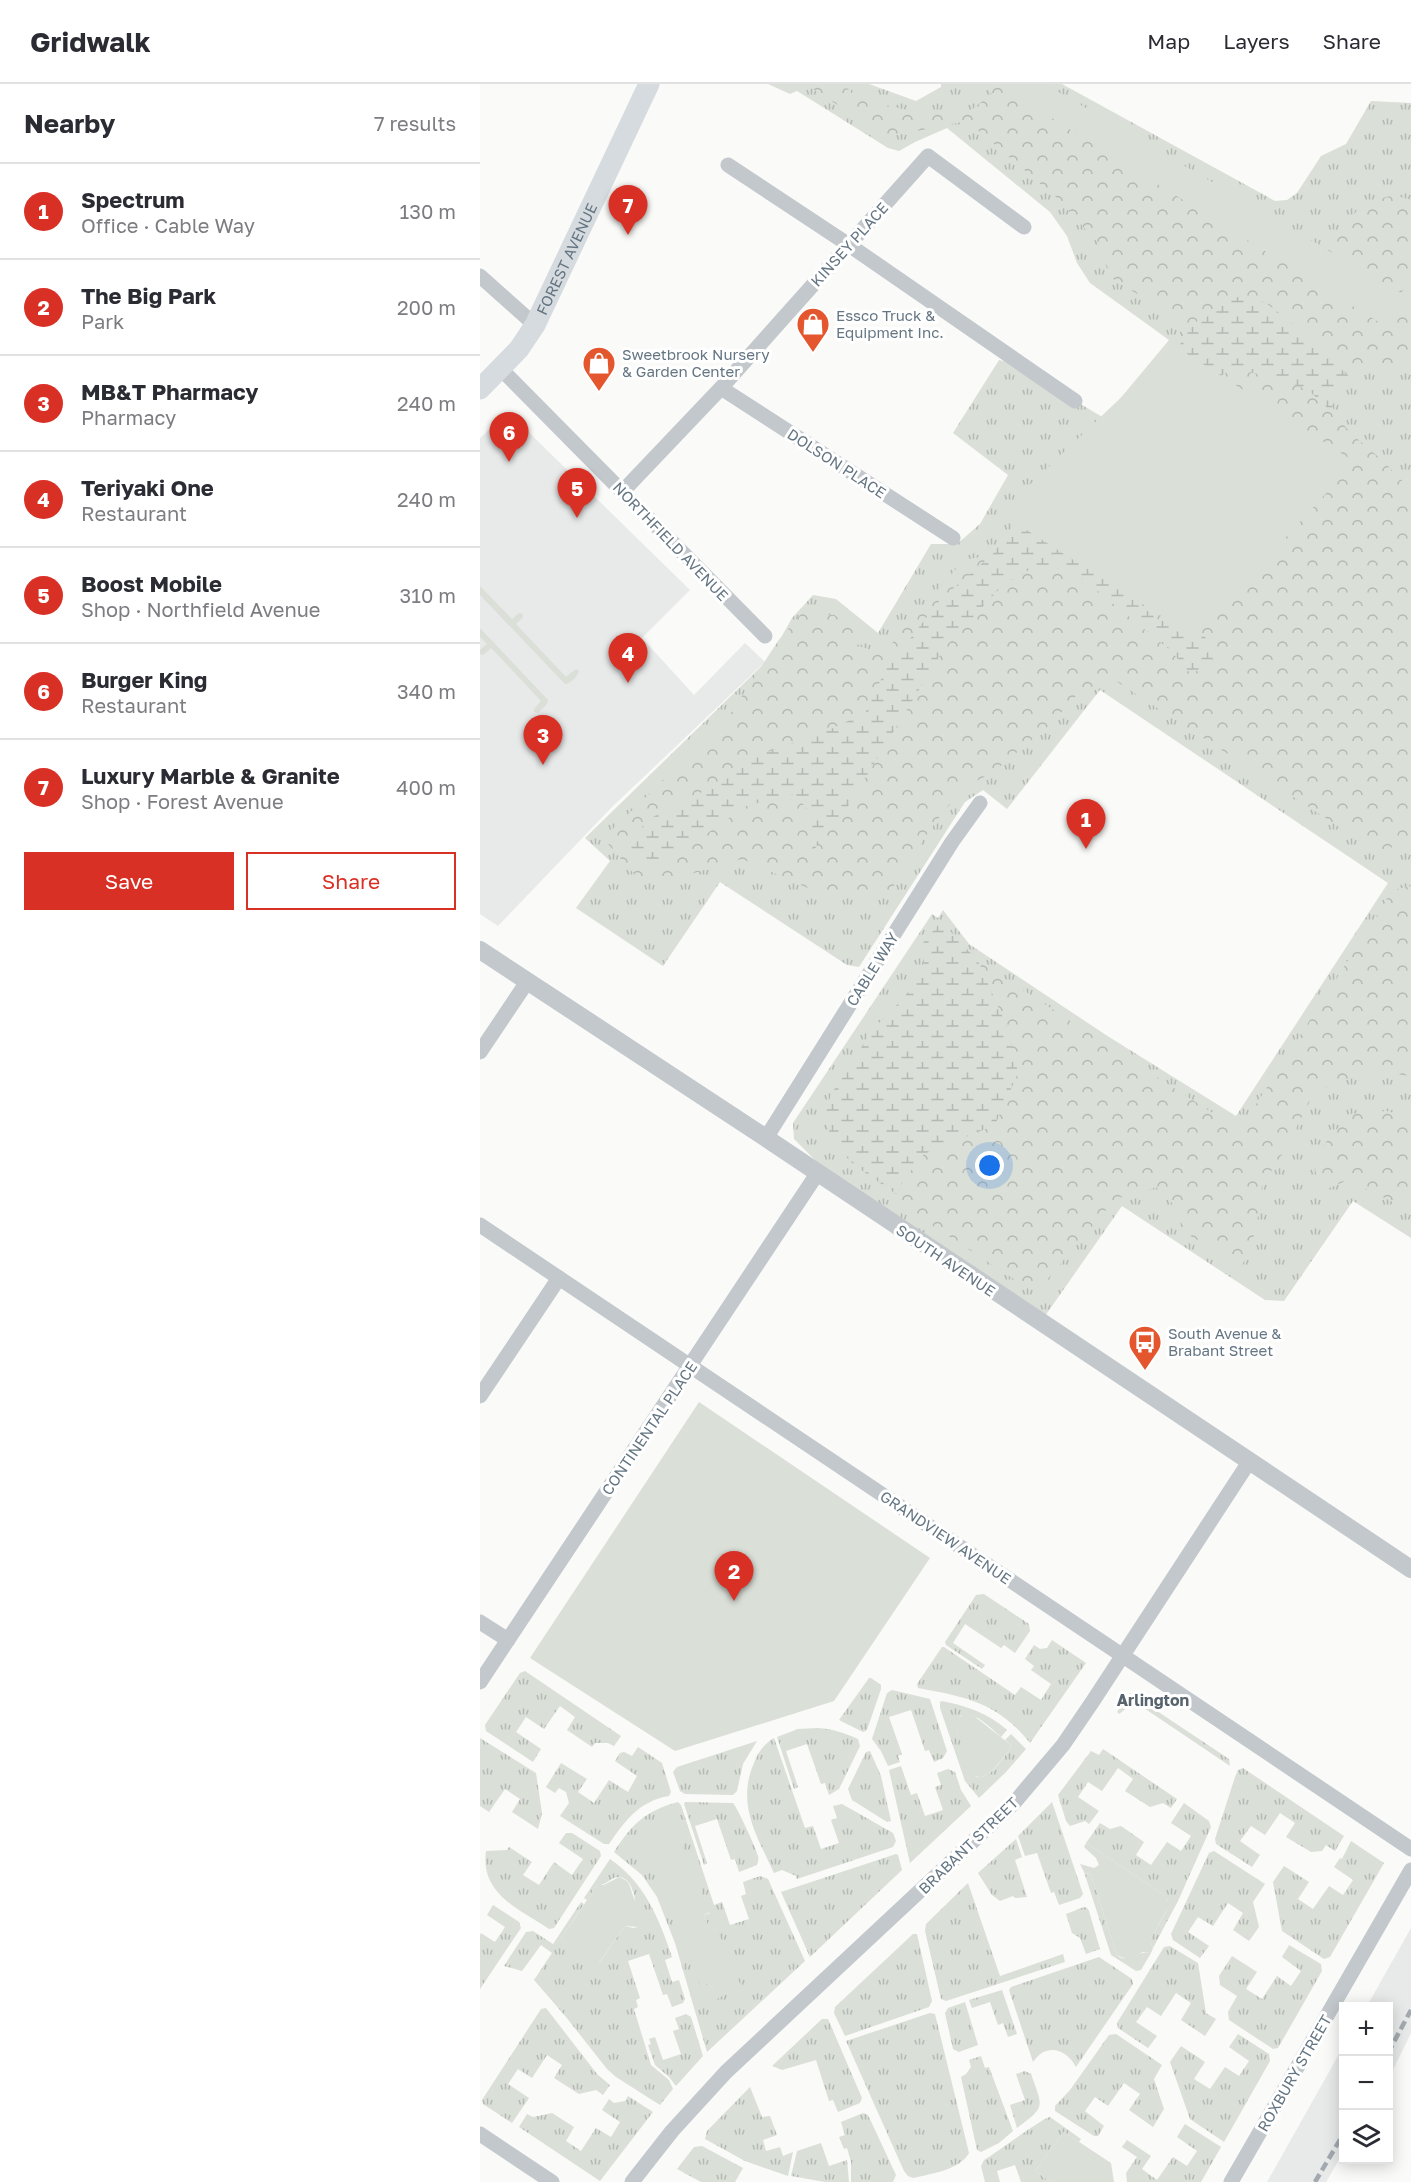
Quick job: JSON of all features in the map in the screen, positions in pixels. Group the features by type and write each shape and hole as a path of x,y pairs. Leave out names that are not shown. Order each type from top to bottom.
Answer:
{"main road":[{"name":"FOREST AVENUE","path":"480,389 519,350 535,325 649,84"}],"street":[{"name":"KINSEY PLACE","path":"623,491 721,388 928,156 1024,226"},
{"path":"728,165 849,245 1075,401"},
{"path":"480,276 535,325"},
{"name":"NORTHFIELD AVENUE","path":"501,369 765,636"},
{"name":"DOLSON PLACE","path":"721,388 953,538"},
{"name":"CABLE WAY","path":"766,1138 952,842 980,803"},
{"name":"SOUTH AVENUE","path":"480,950 1411,1569"},
{"path":"480,1052 527,982"},
{"name":"CONTINENTAL PLACE","path":"480,1682 817,1174"},
{"name":"GRANDVIEW AVENUE","path":"480,1225 1411,1849"},
{"path":"480,1396 559,1278"},
{"name":"BRABANT STREET","path":"632,2182 672,2131 726,2072 1014,1803 1062,1745 1249,1462"},
{"path":"480,1622 508,1640"},
{"name":"ROXBURY STREET","path":"1231,2182 1411,1870"},
{"path":"480,2134 552,2182"}],"shaded area":[{"path":"508,412 690,590 642,638 694,695 745,643 765,662 612,807 498,926 480,914 480,438"},
{"path":"1411,1928 1411,2033 1393,2070 1393,2002 1369,2002"},
{"path":"1339,2054 1339,2160 1326,2182 1267,2182"}],"green space":[{"path":"768,84 869,84 916,101 941,87 941,84 1062,84 1275,201 1287,200 1297,193 1321,156 1346,144 1371,101 1411,103 1411,1238 1353,1201 1284,1301 1265,1300 1122,1206 1045,1316 822,1167 794,1139 793,1123 932,914 938,918 943,910 969,944 1109,1037 1236,1116 1388,883 1100,690 1007,809 983,790 965,802 859,967 847,965 720,882 663,966 576,908 610,861 585,838 769,659 792,618 813,595 836,599 878,633 931,544 957,544 980,524 1008,475 953,433 999,360 1012,363 1104,418 1169,340 1090,283 1077,263 1067,236 1050,212 947,128 899,151 888,148 797,91 790,94"},
{"path":"798,84 840,84 861,99 911,111 962,117 992,94 980,84 1029,84 1312,252 1350,219 1363,203 1394,195 1411,200 1411,363 1373,369 1343,381 1334,390 1331,400 1342,423 1411,490 1411,843 1376,851 1116,681 1082,689 1052,723 990,775 975,782 960,794 933,826 888,895 828,897 742,859 663,882 634,874 603,838 725,722 778,641 801,614 834,615 850,624 859,646 884,654 905,626 964,560 1005,552 1175,364 1181,325 1158,307 1110,277 1098,243 1057,198 967,121 887,137 813,89"},
{"path":"997,84 1045,84 1401,293 1411,278 1411,294 1388,328"},
{"path":"1242,295 1266,303 1317,344 1349,377 1333,392 1334,414 1308,390 1278,378 1233,369 1183,397 1055,538 1159,620 1177,617 1199,631 1209,642 1211,667 1190,673 1171,651 1071,569 1034,567 1003,585 945,647 847,808 813,851 812,814 794,794 746,806 664,864 645,863 625,844 651,818 712,787 762,754 831,729 865,713 885,671 940,600 993,554 1043,483 1149,392 1192,326 1208,311"},
{"path":"1175,346 1355,462 1194,637 1000,513"},
{"path":"480,586 512,619 519,613 523,614 516,624 566,677 576,669 579,671 574,679 565,684 480,595"},
{"path":"480,628 548,700 538,713 534,712 534,709 541,701 496,653 491,648 483,655 480,654 480,650 487,644 480,637"},
{"path":"1411,886 1411,1076 1372,1071 1315,1091 1286,1148 1262,1186 1256,1230 1242,1266 1182,1231 1177,1208 1156,1187 1126,1198 1117,1197 1046,1281 1029,1289 901,1205 896,1194 905,1178 924,1154 995,1125 1008,1029 978,961 1228,1123 1246,1120 1393,890"},
{"path":"939,924 950,931 978,961 1008,1029 1018,1073 995,1125 924,1154 905,1178 896,1194 854,1165 832,1142 825,1115 831,1094 871,1031 901,1001 924,972 923,943"},
{"path":"1387,1111 1411,1118 1411,1211 1348,1180 1322,1191 1315,1170 1323,1146 1349,1114"},
{"path":"699,1402 930,1558 834,1701 675,1751 530,1658"},
{"path":"984,1594 1029,1624 1030,1631 1015,1653 1004,1645 1001,1648 965,1624 953,1643 985,1665 982,1669 946,1645 945,1642 976,1595"},
{"path":"1052,1640 1086,1663 1030,1743 1006,1719 993,1710 967,1699 918,1688 917,1684 944,1647 1015,1695 1021,1687 1041,1700 1051,1684 1031,1670 1034,1666 1025,1659 1034,1645 1040,1649 1047,1648"},
{"path":"525,1671 621,1736 614,1746 608,1743 595,1743 592,1747 567,1730 575,1717 560,1706 544,1729 526,1717 516,1732 541,1749 533,1762 486,1731 485,1725 520,1673"},
{"path":"869,1678 881,1685 881,1689 867,1730 863,1732 839,1720"},
{"path":"892,1690 930,1699 947,1751 943,1758 934,1762 929,1750 925,1751 911,1710 889,1717 902,1754 898,1756 900,1762 888,1766 872,1739 887,1693"},
{"path":"1130,1693 1229,1759 1230,1766 1135,1702 1119,1714 1117,1712"},
{"path":"942,1701 977,1711 1007,1730 1001,1737 977,1718 971,1715 960,1716 956,1729 976,1777 987,1775 1001,1761 1012,1746 1005,1740 1011,1734 1026,1749 979,1798 965,1781 940,1708"},
{"path":"964,1714 974,1716 1012,1746 994,1768 983,1776 978,1777 973,1774 956,1729 957,1719"},
{"path":"798,1729 834,1730 858,1739 860,1746 839,1789 829,1795 825,1783 821,1784 807,1744 786,1751 798,1787 794,1789 777,1737"},
{"path":"480,1738 536,1773 542,1813 538,1829 512,1812 520,1799 505,1789 489,1812 480,1806"},
{"path":"774,1738 805,1828 813,1826 821,1849 839,1843 831,1820 837,1818 833,1806 842,1804 893,1833 896,1841 893,1847 797,1879 796,1876 782,1870 774,1873 755,1833 747,1792 757,1755"},
{"path":"757,1741 743,1764 737,1791 733,1795 685,1794 680,1791 673,1772 677,1767"},
{"path":"638,1747 662,1763 671,1792 669,1796 641,1807 627,1820 609,1844 604,1844 560,1816 569,1803 566,1792 559,1788 555,1793 546,1787 561,1763 587,1779 578,1792 594,1803 609,1780 628,1792 637,1776 615,1761 620,1753 624,1752 632,1756"},
{"path":"1103,1749 1177,1799 1171,1808 1163,1803 1150,1807 1125,1791 1133,1779 1118,1768 1102,1791 1088,1782 1078,1797 1099,1811 1089,1824 1085,1821 1070,1826 1066,1821 1058,1795 1091,1751 1099,1755"},
{"path":"870,1751 881,1776 891,1821 887,1822 852,1800 848,1789 866,1752"},
{"path":"901,1766 911,1795 917,1793 925,1816 943,1810 935,1787 941,1785 937,1773 948,1769 955,1772 961,1790 971,1806 910,1863 889,1770"},
{"path":"1243,1768 1344,1836 1335,1851 1326,1845 1322,1851 1311,1852 1286,1837 1295,1823 1280,1813 1265,1835 1251,1826 1240,1841 1260,1855 1252,1867 1216,1844 1215,1839 1235,1777 1238,1770"},
{"path":"678,1802 681,1805 714,1905 722,1902 730,1925 749,1919 741,1896 746,1894 743,1882 760,1876 768,1879 805,1961 707,2052 675,1943 657,1897 642,1875 614,1852 633,1826 648,1814","holes":["640,1837 710,1913 704,1915 710,1932 716,1929 717,1998 709,1983 701,1986"]},
{"path":"685,1802 733,1803 757,1852 757,1865 739,1872 735,1859 731,1860 717,1819 695,1826 707,1863 704,1865"},
{"path":"1052,1802 1083,1894 1080,1898 1059,1905 1054,1892 1051,1893 1037,1853 1025,1856 1018,1836"},
{"path":"1184,1803 1209,1821 1211,1827 1178,1901 1153,1948 1150,1940 1167,1910 1168,1900 1164,1895 1086,1843 1100,1823 1110,1829 1121,1826 1144,1842 1136,1855 1151,1865 1167,1842 1181,1851 1191,1836 1171,1823"},
{"path":"672,1822 710,1912 704,1915 710,1931 717,1929 741,1986 717,1999 709,1983 701,1987 639,1837"},
{"path":"566,1833 572,1833 600,1851 601,1856 554,1928 549,1929 514,1907 495,1889 489,1879 486,1851 507,1850 509,1847 532,1862 523,1875 539,1885 554,1862 572,1875 583,1859 559,1843"},
{"path":"1016,1839 1022,1857 1015,1860 1027,1897 1015,1898 1013,1896 1000,1901 992,1895 978,1873"},
{"path":"1351,1841 1384,1863 1330,1957 1324,1959 1282,1931 1273,1882 1284,1866 1309,1882 1298,1899 1313,1909 1329,1886 1343,1895 1353,1880 1334,1867 1340,1858 1342,1859"},
{"path":"1086,1843 1167,1897 1169,1906 1150,1940 1153,1948 1151,1953 1143,1952 1128,1960 1117,1955 1091,1875 1084,1872 1080,1864 1094,1868 1099,1865 1096,1858 1084,1847"},
{"path":"1214,1851 1265,1884 1253,1902 1259,1927 1249,1941 1233,1930 1243,1913 1228,1903 1213,1926 1198,1917 1188,1932 1209,1946 1200,1958 1173,1940 1171,1934 1209,1853"},
{"path":"896,1854 902,1870 810,1957 781,1892"},
{"path":"610,1859 632,1879 656,1915 672,1957 665,1960 672,1982 679,1980 685,1999 683,2003 672,2007 667,1994 663,1995 649,1954 628,1961 640,1998 636,2000 638,2007 634,2009 651,2065 669,2080 673,2089 660,2105 607,2069 534,1980 552,1953 541,1945 522,1971 504,1966 526,1932 533,1931 553,1944 581,1902 584,1904 561,1939 599,1963 625,1926 638,1927 633,1890 625,1879 616,1877 597,1885 587,1900 584,1898"},
{"path":"1084,1872 1091,1875 1117,1955 1126,1959 1146,1952 1151,1953 1141,1970 1136,1971 1111,1955"},
{"path":"619,1877 629,1884 635,1900 644,1911 646,1920 638,1927 625,1926 598,1964 561,1939 597,1885 604,1885"},
{"path":"968,1883 1000,1976 1063,1954 1065,1962 946,2001 941,1999 925,1931 926,1924"},
{"path":"493,1905 519,1922 521,1928 480,1989 480,1935 481,1933 495,1942 505,1927 487,1915"},
{"path":"1084,1907 1089,1911 1100,1949 1086,1954 1080,1938 1072,1933 1066,1914"},
{"path":"913,1934 917,1934 932,2001 929,2007 845,2036 834,2013 835,2007"},
{"path":"1289,1945 1321,1964 1322,1971 1278,2048 1273,2049 1229,2020 1228,2012 1237,1996 1220,1985 1219,1976 1232,1956 1257,1972 1246,1989 1262,1999 1277,1976 1291,1986 1301,1971 1282,1957"},
{"path":"1170,1946 1198,1963 1206,2013 1216,2019 1205,2036 1181,2020 1191,2003 1176,1993 1161,2016 1147,2007 1136,2022 1157,2036 1148,2048 1118,2028 1117,2023 1164,1947"},
{"path":"1099,1957 1132,1979 1133,1984 1076,2067 1067,2056 1056,2050 1044,2052 1033,2062 1009,1990 1011,1987"},
{"path":"1002,1990 1017,2034 1008,2037 1003,2023 998,2025 990,2002 972,2008 969,2000"},
{"path":"965,2002 978,2045 959,2052 953,2049 945,2013 948,2008"},
{"path":"546,2008 597,2074 610,2085 603,2095 596,2090 579,2094 554,2078 562,2065 547,2055 532,2078 518,2069 508,2084 529,2098 512,2123 483,2104 482,2100 541,2009"},
{"path":"930,2013 935,2014 969,2153 959,2164 936,2173 913,2178 904,2171 846,2041"},
{"path":"686,2014 691,2017 703,2056 676,2086 655,2065 648,2045 651,2044 649,2039 655,2037 663,2060 681,2054 673,2031 679,2029 675,2018"},
{"path":"822,2019 828,2019 862,2098 860,2103 838,2112 833,2100 829,2101 816,2060 782,2070 772,2066"},
{"path":"1116,2034 1162,2065 1154,2079 1164,2109 1153,2127 1129,2110 1140,2094 1124,2083 1108,2106 1095,2097 1085,2111 1104,2126 1098,2136 1094,2136 1055,2111 1055,2106 1070,2090 1109,2035"},
{"path":"1238,2034 1269,2054 1270,2061 1224,2142 1190,2119 1170,2062 1181,2046 1205,2062 1194,2079 1210,2089 1225,2067 1239,2076 1249,2061 1229,2047"},
{"path":"981,2056 985,2068 989,2067 1013,2131 999,2143 981,2152 977,2150 961,2077 971,2067 969,2060"},
{"path":"1025,2071 1031,2074 1038,2094 1039,2106 1033,2115 1017,2128 1010,2105 1025,2100 1016,2074"},
{"path":"750,2087 762,2117 770,2116 777,2135 763,2140 766,2151 780,2147 783,2156 793,2152 788,2176 745,2161 705,2139 707,2131"},
{"path":"628,2096 653,2112 600,2181 519,2127 527,2114 533,2117 552,2113 574,2127 566,2141 581,2151 596,2128 611,2137 620,2122 602,2110 609,2099 614,2103 625,2101"},
{"path":"863,2113 868,2115 896,2175 893,2182 851,2182 851,2162 847,2148 844,2149 839,2137 845,2135 841,2122"},
{"path":"1050,2117 1081,2139 1079,2142 1064,2132 1035,2171 1051,2182 1021,2182 1015,2165 997,2171 1000,2182 985,2182 981,2166 984,2160"},
{"path":"1185,2124 1221,2147 1201,2182 1127,2182 1126,2173 1137,2157 1122,2147 1127,2140 1151,2156 1142,2169 1157,2180 1173,2157 1187,2166 1197,2151 1177,2137"},
{"path":"1064,2132 1111,2163 1114,2182 1051,2182 1035,2171"},
{"path":"821,2143 829,2166 847,2160 849,2182 825,2182 791,2176 797,2151"},
{"path":"702,2146 743,2168 735,2182 701,2182 677,2169 694,2147"}],"railway":[{"path":"1393,2044 1411,2010"},
{"path":"1315,2182 1339,2141"}],"place":[{"name":"Luxury Marble & Granite","path":"628,235"},
{"name":"Essco Truck & Equipment Inc.","path":"813,353"},
{"name":"Sweetbrook Nursery & Garden Center","path":"599,392"},
{"name":"Burger King","path":"509,462"},
{"name":"Boost Mobile","path":"577,518"},
{"name":"Teriyaki One","path":"628,683"},
{"name":"MB&T Pharmacy","path":"543,765"},
{"name":"Spectrum","path":"1086,849"},
{"name":"South Avenue & Brabant Street","path":"1145,1371"},
{"name":"The Big Park","path":"734,1601"}],"district":[{"name":"Arlington","path":"1153,1700"}]}
